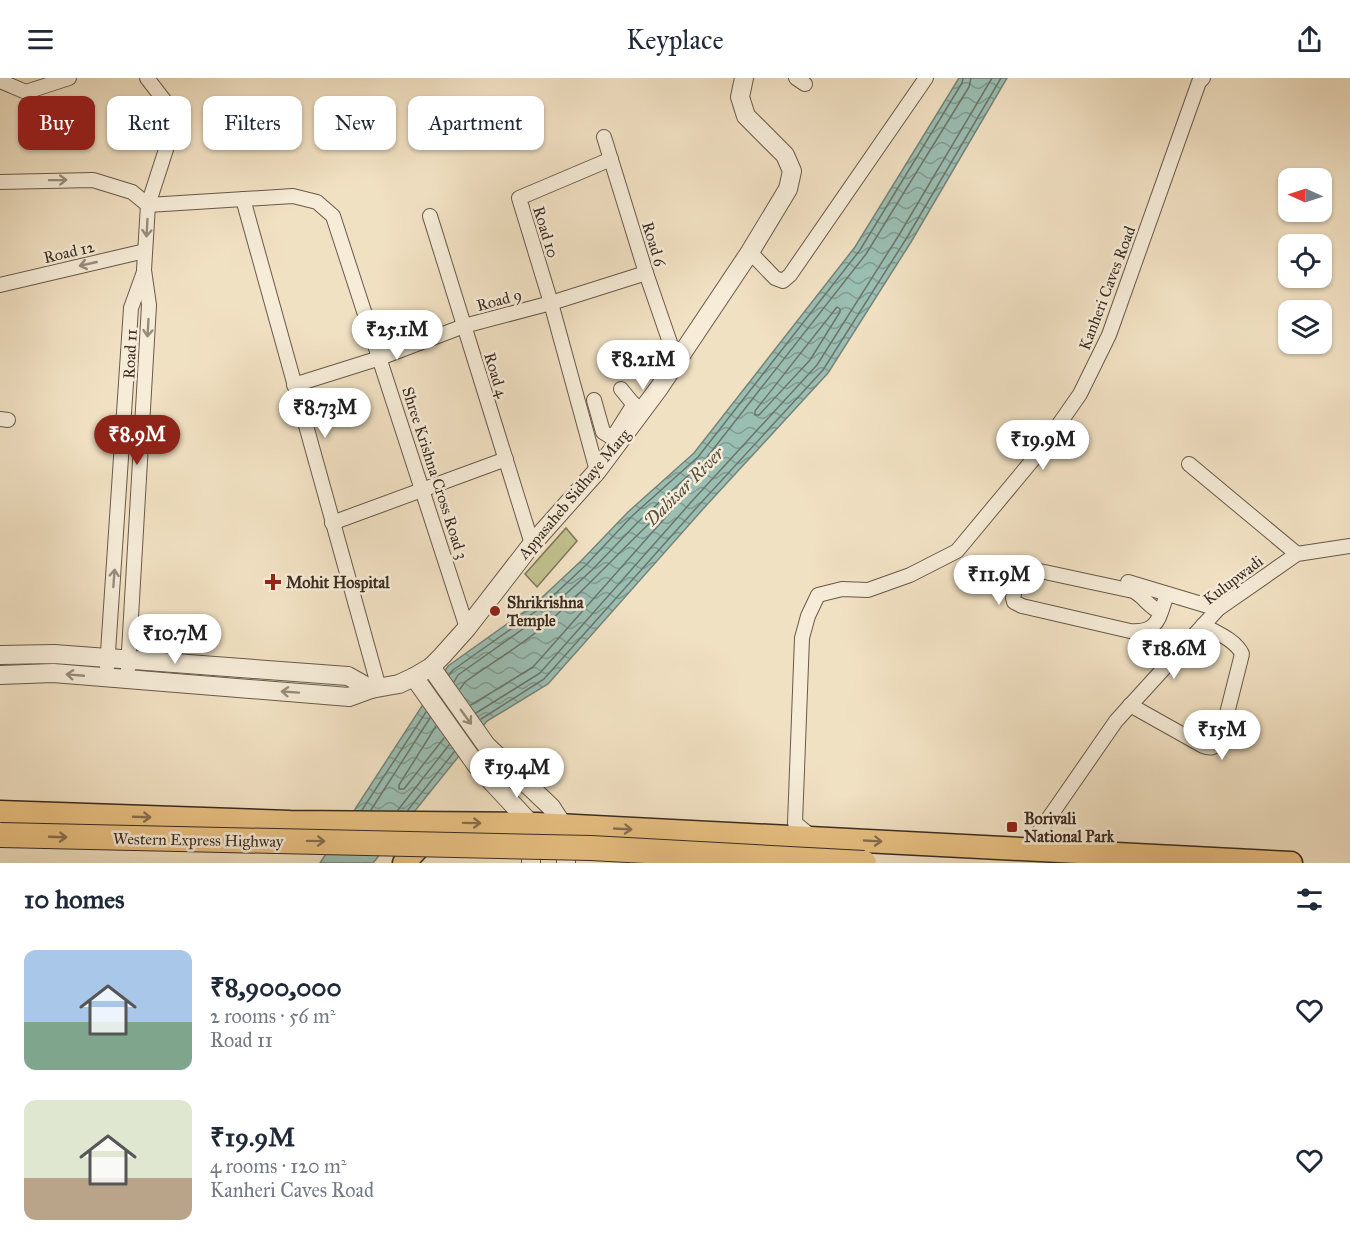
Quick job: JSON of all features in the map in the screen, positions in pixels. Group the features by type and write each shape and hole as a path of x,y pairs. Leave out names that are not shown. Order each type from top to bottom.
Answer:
{"highway":[{"name":"Western Express Highway","path":"0,836 591,848 864,863"}],"main road":[{"path":"0,812 290,822 531,824 1291,863"},
{"path":"404,863 442,822"},
{"path":"814,838 814,863"}],"street":[{"path":"0,81 26,93 69,78"},
{"name":"Road 11","path":"127,680 149,305 144,270 148,205 171,134 167,104 147,78"},
{"name":"Appasaheb Sidhaye Marg","path":"0,675 53,673 349,697 414,677 436,674 467,628 532,544 597,471 637,409 676,360 750,252 788,189 792,171 785,154 746,116 740,97 744,78"},
{"path":"750,252 775,278 783,280 790,275 926,78"},
{"name":"Kanheri Caves Road","path":"814,838 795,823 802,638 808,616 818,595 842,589 868,590 910,576 957,551 1041,450 1080,394 1110,335 1174,148 1203,78"},
{"name":"Road 6","path":"604,137 646,273 676,360"},
{"name":"Road 10","path":"551,303 519,198 611,159"},
{"path":"0,182 93,180 132,192 148,205"},
{"name":"Shree Krishna Cross Road 3","path":"148,205 293,195 317,202 333,216 467,628"},
{"path":"243,199 375,688"},
{"name":"Road 4","path":"430,216 532,544"},
{"name":"Road 12","path":"0,285 145,251"},
{"path":"106,678 131,308 144,270"},
{"name":"Road 9","path":"294,386 464,327 646,273"},
{"path":"551,303 597,471"},
{"path":"594,400 603,432 611,437 637,409 621,389"},
{"path":"585,425 599,418"},
{"path":"332,523 506,459"},
{"path":"1189,464 1297,554"},
{"name":"Kulupwadi","path":"1028,848 1116,721 1218,609 1297,554 1350,546"},
{"path":"1161,612 1154,609 1133,591 1026,568 1018,574 1013,598 1014,602 1022,606 1130,631 1139,631 1158,623 1167,594"},
{"path":"1119,579 1218,609"},
{"path":"1130,705 1203,746 1215,747 1220,741 1242,654 1229,641 1203,625"},
{"path":"0,655 54,654 348,676 375,688"},
{"path":"436,674 486,745 551,807 564,827 566,863"},
{"path":"414,677 477,766 531,824 531,863"}],"green space":[{"path":"566,528 577,541 537,587 525,574"}],"water":[{"name":"Dahisar River","path":"959,78 1007,78 911,242 828,373 703,509 548,684 487,721 373,863 320,863 448,666 535,604 628,512 694,453 855,247"}],"place":[{"name":"Mohit Hospital","path":"273,582"},
{"name":"Shrikrishna Temple","path":"495,611"},
{"name":"Borivali National Park","path":"1012,827"}]}
